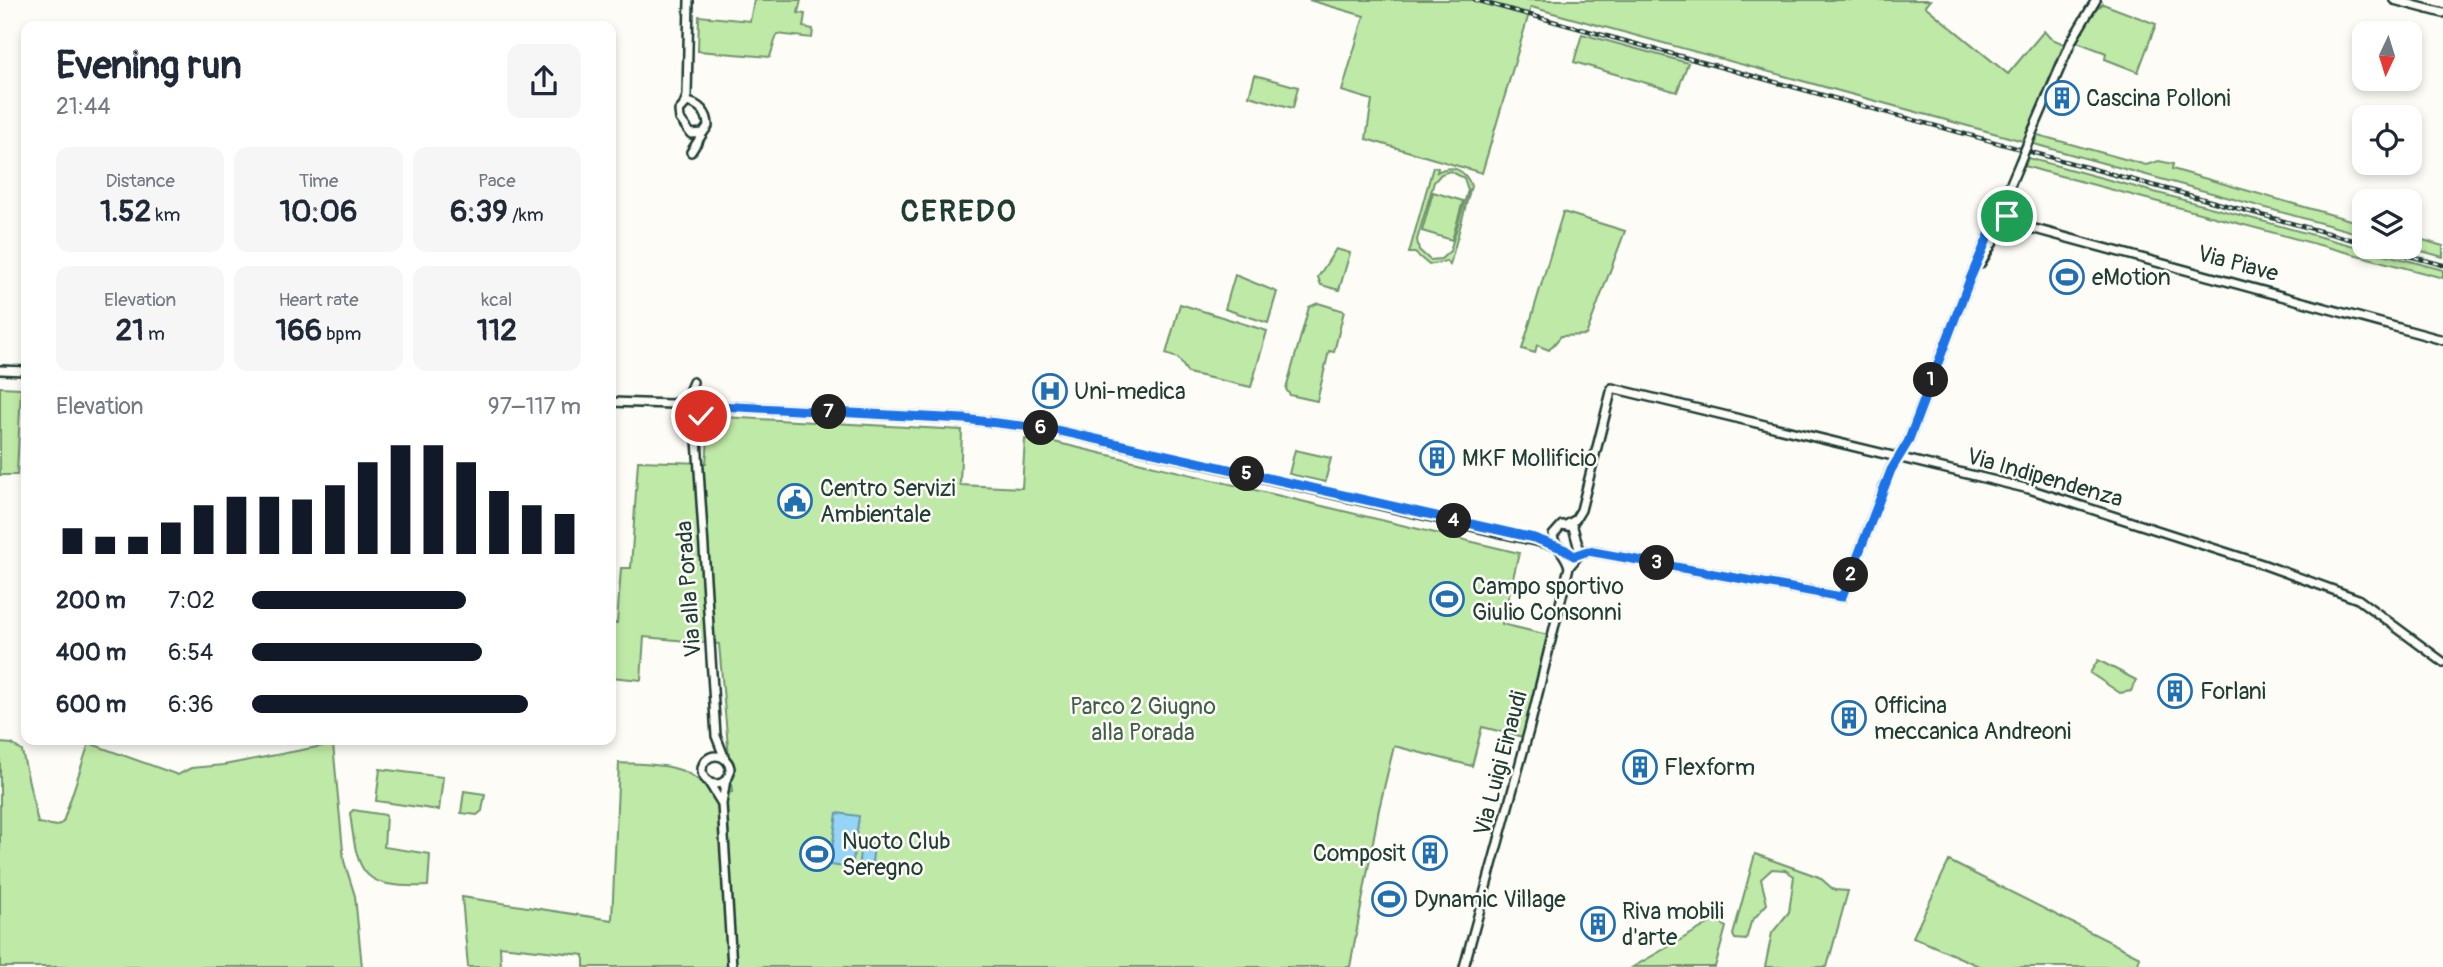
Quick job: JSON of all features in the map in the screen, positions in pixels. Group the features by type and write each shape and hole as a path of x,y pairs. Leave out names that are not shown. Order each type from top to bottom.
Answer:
{"street":[{"path":"687,81 690,95 708,121 691,152 687,131 679,114 684,104 687,81 689,0"},
{"path":"616,402 657,404 685,398 701,399 719,406 964,419 1056,430 1534,538 1579,554 1588,551 1842,597 1898,458 1908,442 1970,279 2031,135 2069,47 2096,0"},
{"path":"2393,0 2443,13"},
{"path":"684,104 696,104"},
{"path":"687,131 691,134 703,133"},
{"path":"2004,200 2007,216 2026,225"},
{"name":"Via Piave","path":"2000,210 2004,220 2443,340"},
{"path":"1970,279 2000,233 2010,226 2026,225"},
{"path":"0,370 21,371"},
{"path":"684,416 680,407 693,382 701,399 703,415"},
{"name":"Via Indipendenza","path":"1566,525 1576,520 1581,510 1612,388 2049,495 2326,585 2368,605 2443,662"},
{"path":"657,404 694,420 719,406"},
{"name":"Via alla Porada","path":"703,415 697,439 716,736 725,759"},
{"name":"Via alla Porada","path":"684,416 697,439"},
{"path":"1534,538 1566,525 1575,529 1579,554"},
{"path":"1556,529 1553,537 1566,555 1569,568"},
{"name":"Via Luigi Einaudi","path":"1464,967 1529,730 1569,568 1579,554"},
{"name":"Via alla Porada","path":"710,757 716,736"},
{"path":"722,804 702,769 710,757 725,759 729,767 722,804 732,967"},
{"path":"707,780 717,783 726,779"}],"green space":[{"path":"754,0 801,0 798,13 805,14 803,27 813,29 812,38 777,34 770,57 698,51 699,16 750,21"},
{"path":"1309,0 1930,0 1925,6 2008,74 2044,31 2050,38 2064,44 2023,141 1531,7 1482,173 1366,139 1372,100 1342,91 1364,16"},
{"path":"2103,4 2156,24 2138,72 2105,59 2106,53 2077,42 2093,12"},
{"path":"1582,34 1688,63 1677,92 1574,62"},
{"path":"1255,75 1298,87 1293,108 1249,96"},
{"path":"2038,135 2146,165 2159,161 2173,164 2172,169 2352,221 2352,232 2034,144"},
{"path":"2028,158 2352,245 2352,254 2042,171 2025,166"},
{"path":"1433,167 1438,168 1437,172 1453,168 1462,172 1471,186 1450,265 1446,261 1429,265 1415,253 1409,253","holes":["1450,171 1464,178 1468,190 1450,251 1441,259 1430,260 1419,250 1417,240 1434,182 1441,174"]},
{"path":"1433,192 1463,201 1452,240 1422,231"},
{"path":"1563,212 1625,231 1586,335 1561,336 1549,350 1537,345 1535,353 1522,349"},
{"path":"2422,240 2443,246 2443,257 2422,251"},
{"path":"1336,249 1350,253 1339,290 1321,285 1318,277"},
{"path":"2372,259 2402,259 2443,270 2443,278"},
{"path":"1235,275 1277,292 1268,323 1225,309"},
{"path":"1318,303 1344,311 1334,352 1329,351 1317,401 1290,395 1286,389 1309,307"},
{"path":"1180,304 1267,331 1251,387 1188,373 1178,358 1166,354"},
{"path":"0,387 21,388 17,475 0,475"},
{"name":"Parco 2 Giugno alla Porada","path":"723,417 962,430 960,485 1022,488 1025,439 1054,442 1519,553 1502,624 1548,635 1523,737 1482,727 1472,766 1394,746 1379,809 1350,967 584,967 584,955 500,946 501,967 468,967 462,897 612,920 619,763 670,767 693,776 711,794 732,792 719,644 644,637 641,680 616,678 616,623 621,568 631,568 638,461 706,463 709,429"},
{"path":"1295,450 1331,458 1325,482 1289,474"},
{"path":"2098,660 2136,680 2131,691 2120,693 2090,673"},
{"path":"0,743 12,744 22,751 38,823 57,826 63,822 88,745 178,775 191,768 224,765 333,745 344,861 355,896 362,967 0,967"},
{"path":"380,769 443,777 439,810 376,801"},
{"path":"464,791 485,794 482,811 477,815 461,813"},
{"path":"353,810 386,815 384,847 430,854 428,886 389,884 367,874 356,851 350,813"},
{"path":"1755,854 1819,877 1834,890 1848,891 1827,967 1765,967 1772,933 1789,912 1794,876 1785,870 1772,869 1761,879 1767,904 1751,922 1746,940 1735,939 1733,935"},
{"path":"1949,861 2140,957 2137,967 1981,967 1913,937"},
{"path":"1717,919 1726,927 1715,967 1633,967"}],"water":[{"path":"837,813 859,816 852,868 830,865"},
{"path":"861,843 874,845 871,871 858,869"}],"railway":[{"path":"1475,0 2352,240"},
{"path":"2421,259 2443,265"}],"place":[{"name":"Cascina Polloni","path":"2062,98"},
{"name":"eMotion","path":"2067,277"},
{"name":"Uni-medica","path":"1050,391"},
{"name":"MKF Mollificio","path":"1437,458"},
{"name":"Centro Servizi Ambientale","path":"795,501"},
{"name":"Campo sportivo Giulio Consonni","path":"1447,599"},
{"name":"Forlani","path":"2175,691"},
{"name":"Officina meccanica Andreoni","path":"1849,718"},
{"name":"Flexform","path":"1640,767"},
{"name":"Composit","path":"1430,853"},
{"name":"Nuoto Club Seregno","path":"817,854"},
{"name":"Dynamic Village","path":"1389,899"},
{"name":"Riva mobili d'arte","path":"1598,924"}],"district":[{"name":"CEREDO","path":"959,211"}],"route":[{"path":"701,416 719,406 964,419 1056,430 1534,538 1564,549 1574,556 1588,551 1842,597 1891,470 1905,450 1970,279 2004,200 2007,216"}]}
